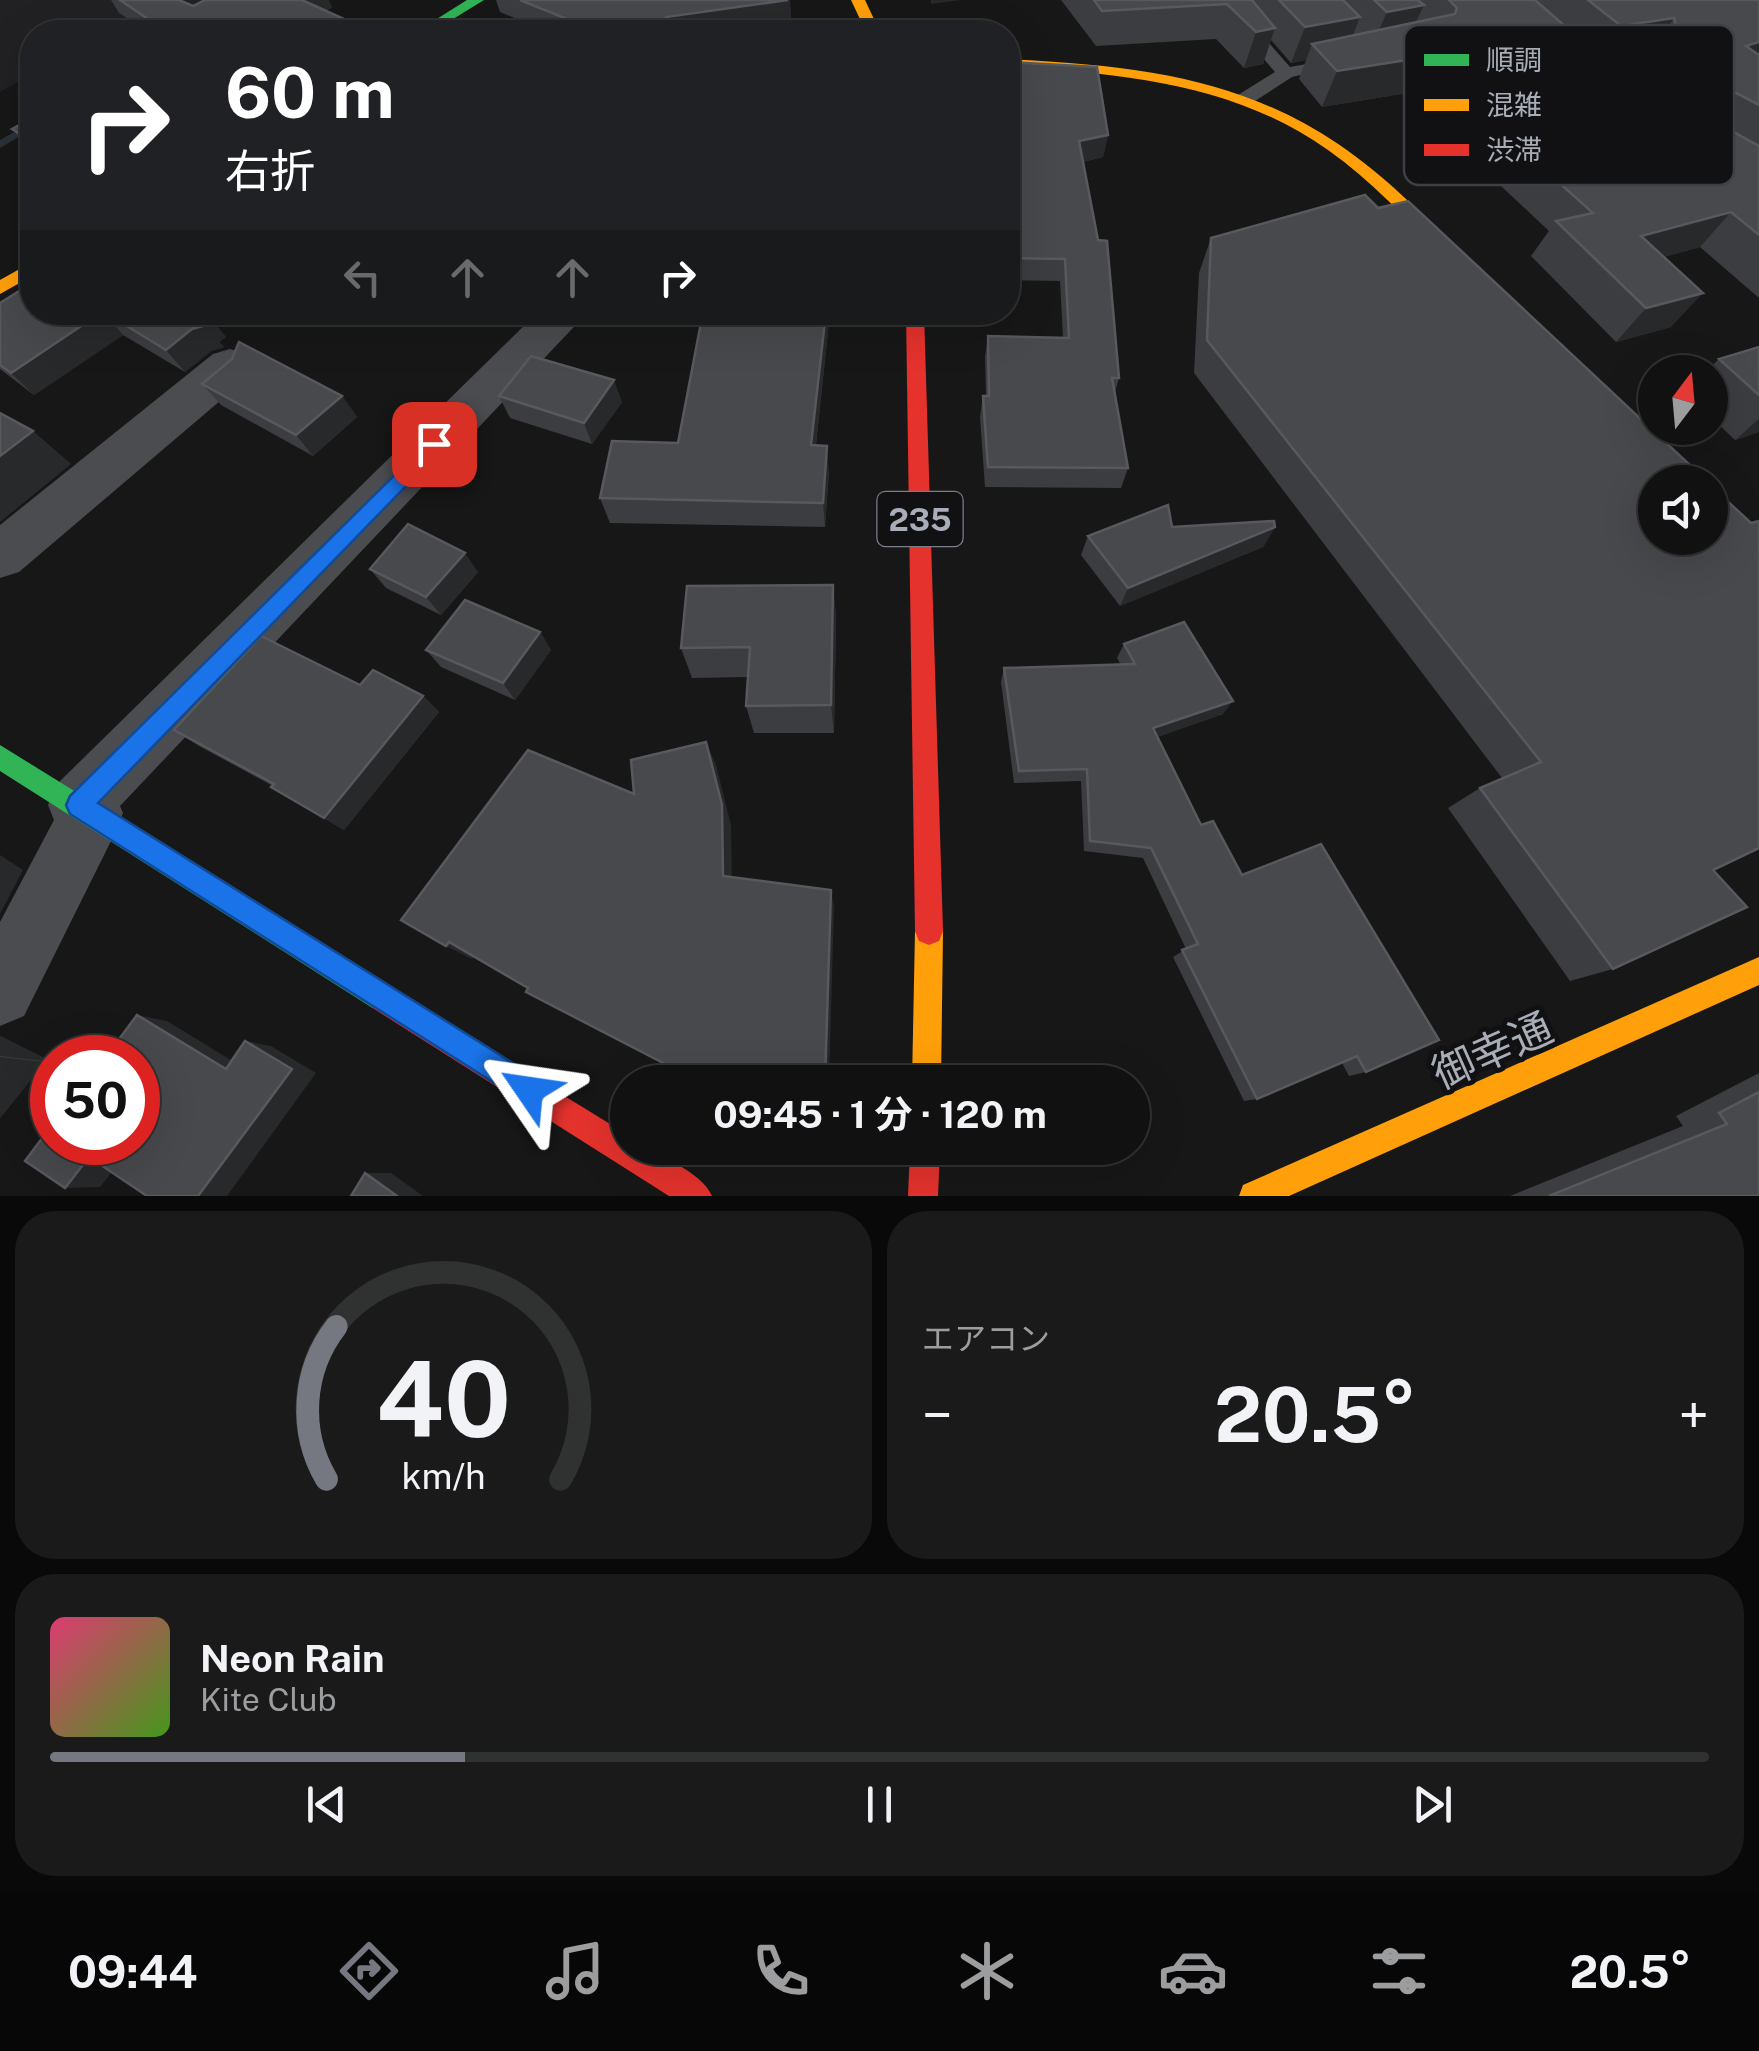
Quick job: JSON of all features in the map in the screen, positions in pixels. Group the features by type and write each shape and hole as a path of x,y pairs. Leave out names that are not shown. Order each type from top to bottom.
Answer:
{"main road":[{"path":"443,20 476,0"},
{"path":"1020,65 1130,71 1192,82 1297,122 1334,146 1464,266"},
{"name":"235","path":"914,325 929,931 926,1065"},
{"path":"0,757 659,1186 697,1196"},
{"name":"御幸通","path":"1254,1196 1759,971"},
{"path":"924,1196 925,1165"}],"street":[{"path":"1498,0 1527,25"},
{"path":"1734,164 1759,178"},
{"path":"0,992 85,809 553,325"},
{"path":"0,556 230,366"}],"lane":[{"path":"1222,0 1286,73"},
{"path":"1245,100 1286,73 1366,58"}],"shaded area":[{"path":"0,0 222,0 184,20 20,20 20,81 0,92"}],"building":[{"path":"120,0 179,0 193,6 205,0 302,0 342,18 338,20 149,20"},
{"path":"520,0 788,0 666,20 570,20"},
{"path":"1094,0 1252,0 1275,28 1256,32 1227,4 1102,11"},
{"path":"1279,0 1343,0 1360,17 1305,27"},
{"path":"1374,0 1418,0 1424,5 1387,12"},
{"path":"1449,0 1535,0 1564,25 1404,25 1404,61 1337,71 1312,44 1455,14 1457,8"},
{"path":"1588,0 1759,0 1759,42 1746,46 1759,55 1759,105 1734,92 1734,25 1676,25 1674,18 1620,25"},
{"path":"1020,63 1097,67 1108,135 1079,141 1098,240 1107,241 1119,378 1112,378 1128,468 988,467 983,396 989,396 988,336 1069,338 1065,259 1020,258"},
{"path":"1734,132 1759,146 1759,235 1731,212 1641,236 1703,293 1646,308 1556,221 1593,213 1562,185 1734,185"},
{"path":"1365,195 1378,208 1408,201 1638,416 1638,445 1668,445 1690,465 1638,465 1638,555 1728,555 1728,502 1751,523 1759,521 1759,848 1713,870 1747,907 1613,969 1480,788 1541,762 1207,340 1211,238"},
{"path":"20,290 20,325 83,325 11,373 0,365 0,303"},
{"path":"125,325 206,325 192,329 166,350"},
{"path":"701,325 825,325 811,445 827,446 823,503 600,498 612,441 678,443"},
{"path":"239,342 342,396 296,435 202,384 232,359"},
{"path":"1759,347 1759,395 1728,367 1728,356"},
{"path":"531,356 614,380 584,423 499,396"},
{"path":"0,413 33,431 0,456"},
{"path":"1168,505 1172,527 1274,521 1275,527 1128,588 1088,536"},
{"path":"408,524 465,553 426,597 370,569"},
{"path":"833,585 831,705 746,706 750,647 681,648 687,586"},
{"path":"465,600 540,632 503,683 426,650"},
{"path":"1184,622 1233,701 1153,728 1201,825 1213,821 1242,875 1321,844 1439,1040 1366,1072 1357,1056 1257,1099 1182,950 1198,944 1151,848 1090,841 1087,769 1019,771 1004,668 1135,664 1124,644"},
{"path":"261,636 360,685 373,670 423,696 324,818 271,787 274,784 174,730"},
{"path":"706,742 722,805 723,876 831,890 826,1065 667,1065 526,992 528,988 449,942 446,946 401,920 528,750 634,794 631,760"},
{"path":"137,1015 226,1069 245,1041 292,1069 198,1196 147,1196 101,1165 160,1165 160,1035 122,1035"},
{"path":"1759,1092 1759,1196 1549,1196 1727,1124 1719,1113"},
{"path":"31,1165 83,1165 65,1188"},
{"path":"365,1173 397,1196 351,1196"}],"waterway":[{"path":"0,145 20,132"}],"traffic: fast":[{"path":"443,20 477,0"},
{"path":"0,757 381,997"}],"traffic: slow":[{"path":"858,0 867,20"},
{"path":"1020,64 1135,73 1218,91 1257,105 1295,122 1348,157 1452,254"},
{"path":"0,288 20,276"},
{"path":"926,1065 929,931"},
{"path":"1254,1196 1759,971"}],"traffic: jam":[{"path":"915,325 929,931"},
{"path":"381,997 697,1196"},
{"path":"923,1196 924,1165"}],"route":[{"path":"434,444 79,805 529,1090"}]}
